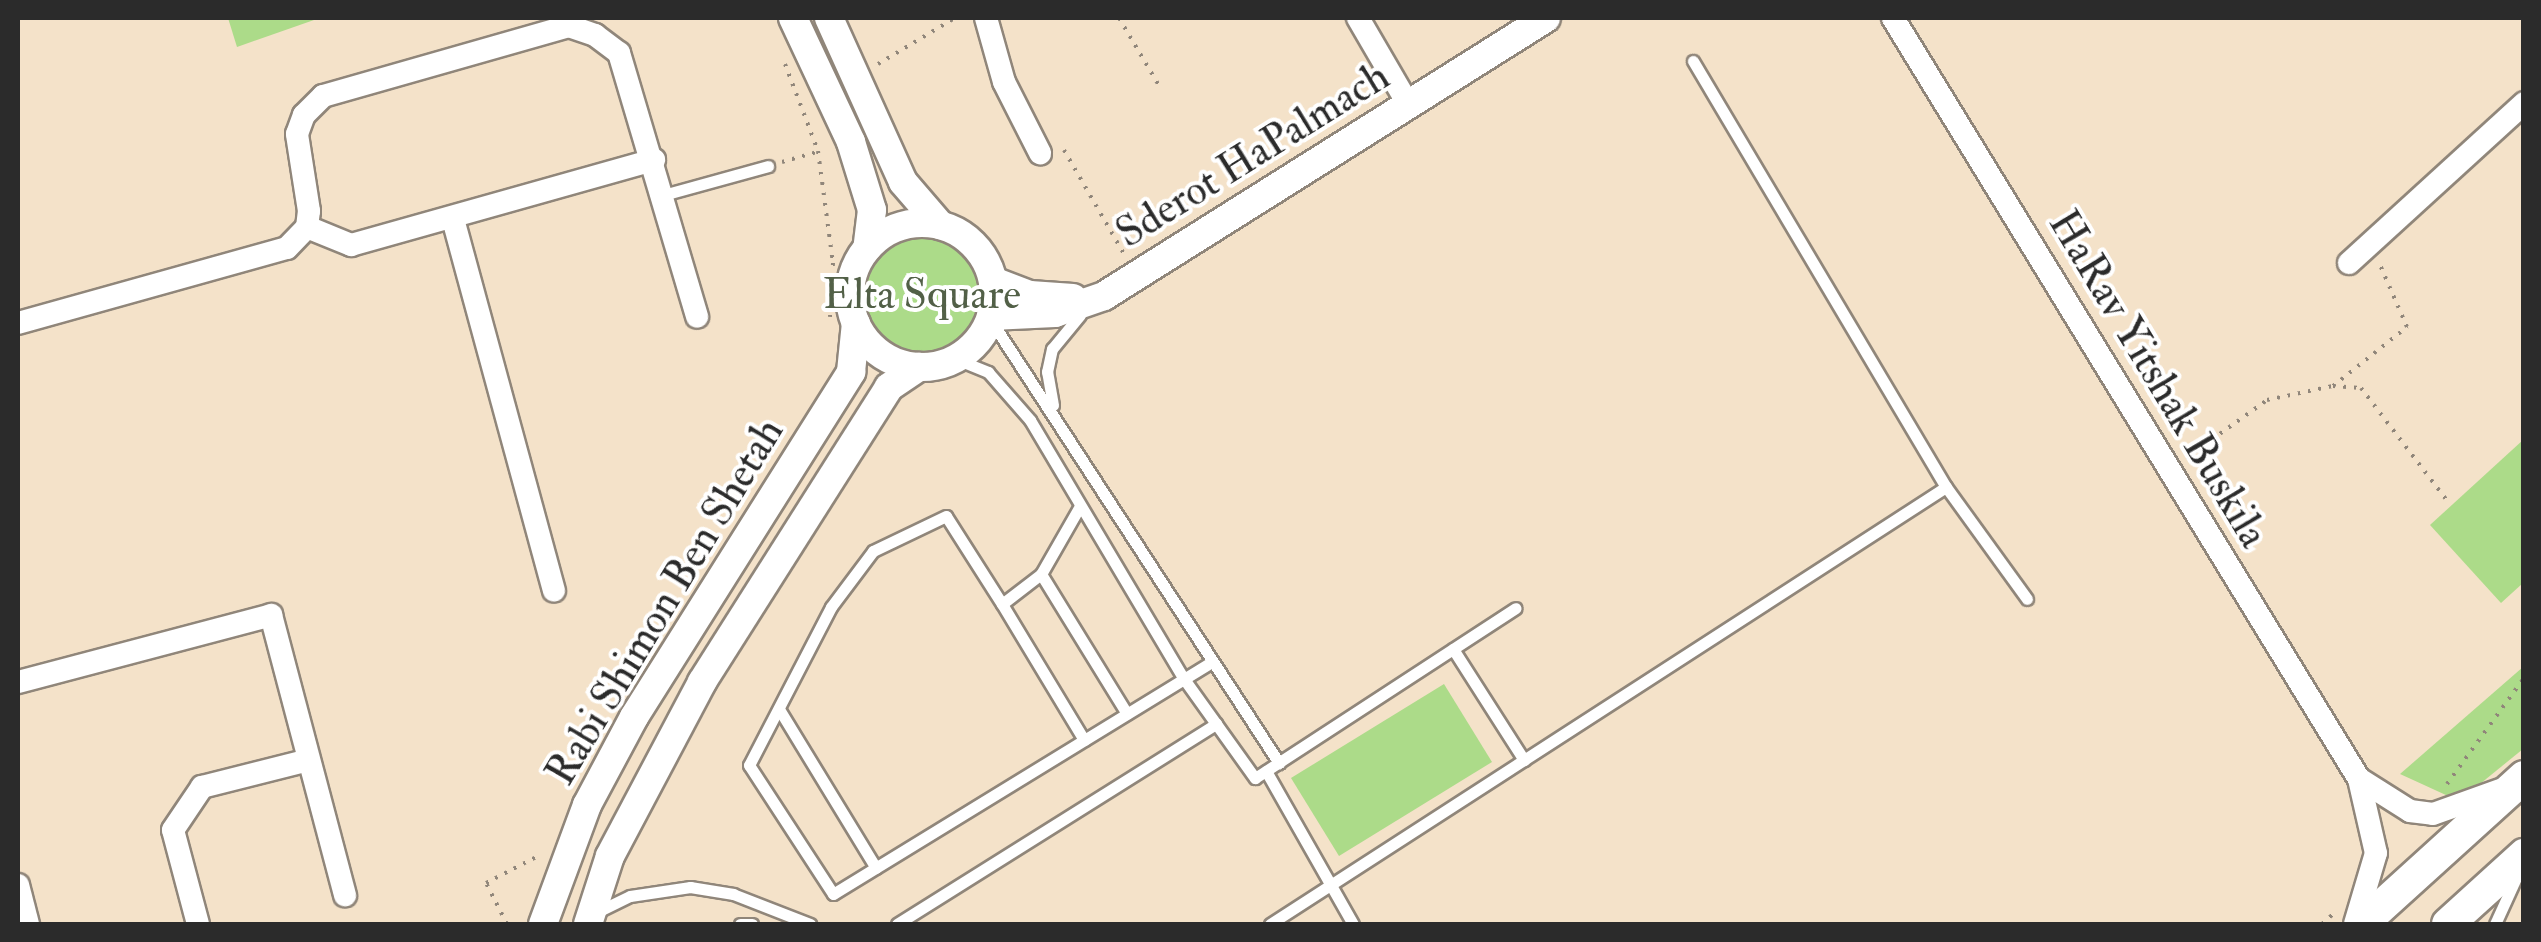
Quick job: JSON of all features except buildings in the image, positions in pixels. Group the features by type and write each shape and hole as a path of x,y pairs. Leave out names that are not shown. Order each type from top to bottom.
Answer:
{"main road":[{"path":"2362,924 2520,780"},
{"path":"2448,924 2524,858"}],"street":[{"path":"793,18 851,142 872,210 867,248 850,284 843,323 881,354 919,367 956,359 991,317 993,282 974,246 940,225 903,182 829,18"},
{"path":"986,18 1004,82 1052,151"},
{"path":"1358,18 1408,104"},
{"name":"Sderot HaPalmach","path":"991,317 1055,313 1104,296 1546,18"},
{"name":"HaRav Yitshak Buskila","path":"1893,18 2360,779 2376,853 2354,924"},
{"path":"307,227 297,134 304,115 324,96 569,26 595,34 619,54 654,160 697,317"},
{"path":"2357,255 2524,102"},
{"path":"307,227 351,246 654,160"},
{"path":"453,219 554,590"},
{"path":"867,248 900,226 940,225"},
{"path":"18,323 267,257 307,227"},
{"name":"Sderot HaPalmach","path":"993,282 1059,299 1104,296"},
{"name":"Rabi Shimon Ben Shetah","path":"531,924 546,912 586,805 634,717 851,372 843,323"},
{"name":"Rabi Shimon Ben Shetah","path":"590,920 610,856 702,682 889,387 919,367"},
{"path":"18,682 271,614 345,895"},
{"path":"198,924 173,830 202,787 309,760"},
{"name":"HaRav Yitshak Buskila","path":"2360,779 2397,804 2433,814 2520,780"},
{"path":"18,885 28,924"}],"lane":[{"path":"1693,60 1946,487 2027,599"},
{"path":"663,195 768,166"},
{"path":"1054,409 1047,372 1052,349 1072,321 1104,296"},
{"path":"991,317 1054,409 1279,763"},
{"path":"956,359 988,372 1008,389 1070,479 1080,506 1184,679 1254,778 1516,608"},
{"path":"1270,924 1946,487"},
{"path":"1002,604 1042,574 1080,506"},
{"path":"1084,740 946,516 872,551 857,566 749,765 832,894 1212,662"},
{"path":"1042,574 1127,714"},
{"path":"1453,649 1524,760"},
{"path":"779,709 876,868"},
{"path":"897,924 1216,724"},
{"path":"1266,771 1353,924"},
{"path":"2495,924 2524,858"},
{"path":"590,920 630,896 690,888 733,894 810,924"},
{"path":"740,924 752,924"}],"path":[{"path":"856,77 955,18"},
{"path":"1119,18 1161,90"},
{"path":"780,51 818,151 843,323"},
{"path":"768,166 851,142"},
{"path":"1052,151 1136,276"},
{"path":"2332,386 2408,326 2392,280 2357,255"},
{"path":"2170,470 2267,400 2332,386 2361,388 2446,499"},
{"path":"507,924 486,883 540,856 546,840"}],"green space":[{"path":"228,18 313,18 314,20 237,47"},
{"name":"Elta Square","path":"922,237 944,242 963,254 975,273 980,295 975,317 963,336 944,348 922,353 900,348 881,336 869,317 864,295 869,273 881,254 900,242"},
{"path":"2523,440 2523,583 2501,603 2430,525"},
{"path":"2523,667 2523,749 2459,801 2400,774"},
{"path":"1444,684 1492,762 1339,856 1291,778"}]}
